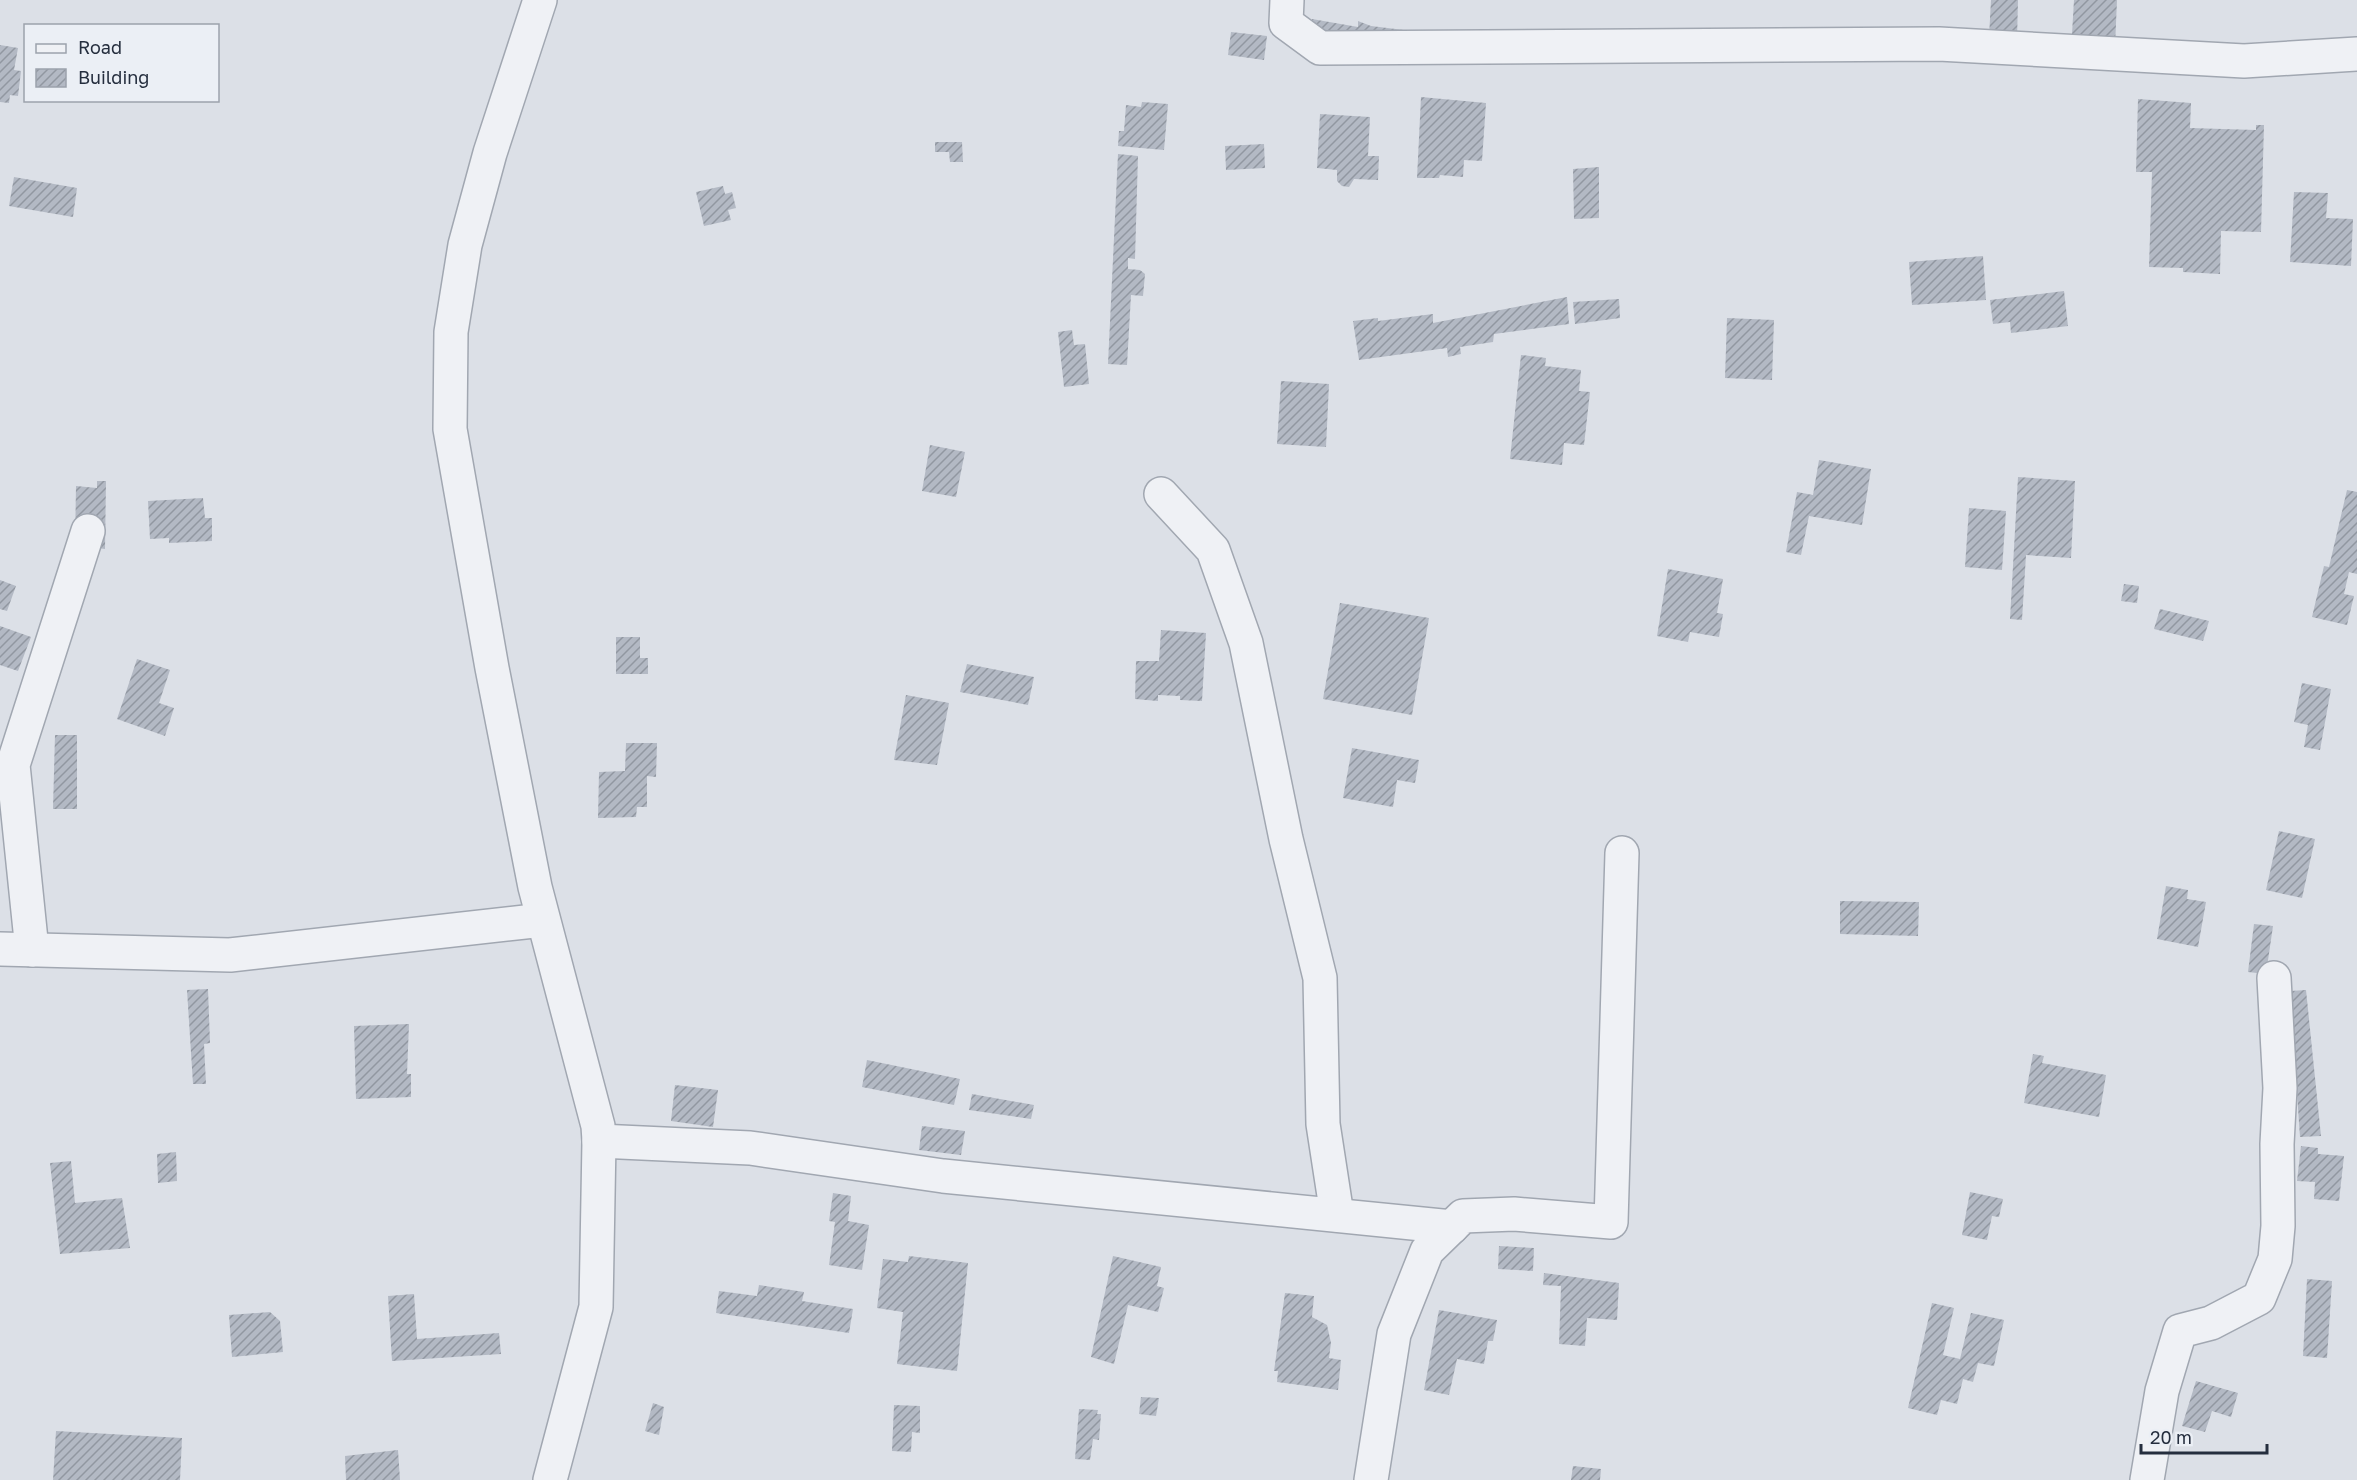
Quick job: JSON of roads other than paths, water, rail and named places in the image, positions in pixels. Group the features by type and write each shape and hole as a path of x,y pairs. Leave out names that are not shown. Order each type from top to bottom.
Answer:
{"street":[{"path":"540,0 490,153 465,244 451,332 450,429 492,668 543,920 599,1133 596,1307 550,1480"},
{"path":"1287,0 1286,24 1320,48 1939,44 2244,61 2357,54"},
{"path":"1161,494 1213,550 1246,643 1284,828 1320,978 1323,1124 1337,1215"},
{"path":"33,950 13,765 88,531"},
{"path":"1371,1480 1394,1334 1427,1251 1463,1216 1514,1214 1611,1222 1622,853"},
{"path":"0,949 230,956 543,920"},
{"path":"2147,1480 2162,1391 2180,1331 2211,1323 2259,1298 2275,1259 2278,1226 2277,1144 2280,1088 2274,978"},
{"path":"599,1133 750,1148 943,1176 1452,1227"}]}
